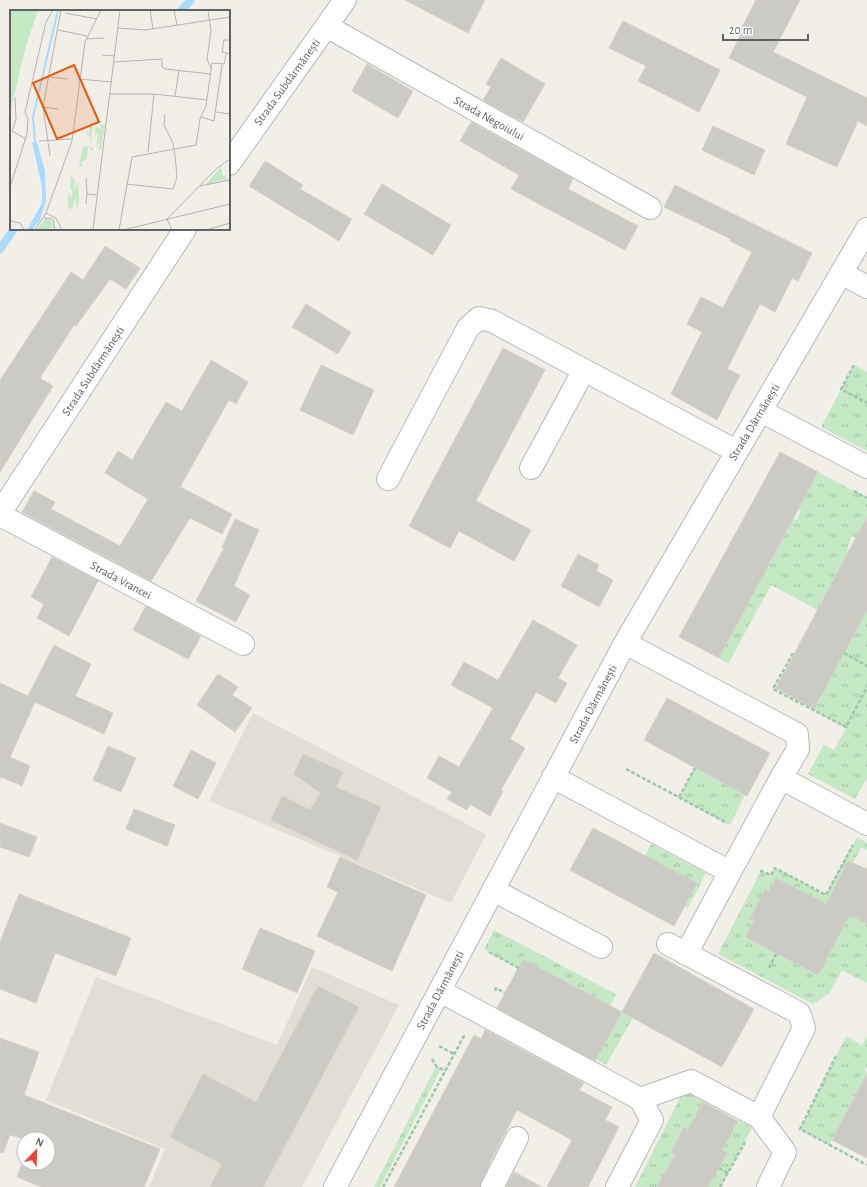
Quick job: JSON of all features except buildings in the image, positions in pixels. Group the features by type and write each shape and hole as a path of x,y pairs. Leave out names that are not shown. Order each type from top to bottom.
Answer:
{"street":[{"name":"Strada Subdărmănești","path":"230,163 346,0"},
{"name":"Strada Negoiului","path":"328,27 650,208"},
{"name":"Strada Dărmănești","path":"335,1187 625,643 867,229"},
{"name":"Strada Subdărmănești","path":"0,514 184,230"},
{"path":"842,273 867,287"},
{"path":"388,479 468,328 479,318 492,321 736,452"},
{"path":"531,468 584,370"},
{"path":"761,411 867,467"},
{"name":"Strada Vrancei","path":"0,514 243,644"},
{"path":"625,643 797,734 798,749 730,872 677,949 799,1013 804,1028 759,1117"},
{"path":"553,777 730,872"},
{"path":"781,778 867,824"},
{"path":"493,890 601,947"},
{"path":"440,991 640,1099 652,1120 617,1187"},
{"path":"640,1099 691,1081 759,1117 785,1152 768,1187"},
{"path":"492,1187 517,1138"}],"path":[{"path":"854,365 841,389 867,403"},
{"path":"793,653 773,689 846,727 867,687"},
{"path":"844,653 867,666"},
{"path":"679,797 695,768"},
{"path":"626,769 730,824 733,819"},
{"path":"758,878 761,871 771,875 775,868 826,895 854,844"},
{"path":"484,949 519,968"},
{"path":"383,1187 466,1032"},
{"path":"836,1056 800,1129 867,1165"},
{"path":"720,1187 745,1140"},
{"path":"718,1168 728,1173"}],"shaded area":[{"path":"253,713 486,834 451,903 209,801"},
{"path":"312,967 399,1005 302,1187 149,1187 165,1149 46,1100 96,977 277,1045"}],"green space":[{"path":"854,365 867,372 867,451 821,427"},
{"path":"818,472 867,498 867,519 856,538 852,536 847,548 850,549 818,610 771,585 728,664 719,658 793,519 796,520 801,511 798,510"},
{"path":"867,610 867,778 855,799 808,774 824,745 834,750 846,728 813,710"},
{"path":"695,768 745,795 730,825 679,797"},
{"path":"857,837 867,843 867,850 861,847 853,863 848,861 830,906 765,889 750,918 754,920 745,937 814,973 845,914 851,917 852,916 867,924 867,983 842,970 829,994 813,1004 718,954 761,871 771,875 775,868 826,895"},
{"path":"651,844 706,873 688,908 685,906 697,883 645,856"},
{"path":"494,930 616,994 610,1006 519,968 484,949"},
{"path":"622,1012 633,1018 606,1065 547,1033 549,1029 598,1055"},
{"path":"867,1035 867,1066 865,1070 867,1073 829,1145 800,1129 846,1036 862,1045"},
{"path":"436,1066 441,1069 380,1187 374,1187"},
{"path":"684,1090 704,1101 688,1130 684,1128 671,1151 675,1154 657,1187 635,1187"},
{"path":"739,1120 752,1128 720,1187 704,1187 727,1153 722,1150"}],"waterway":[{"path":"182,10 191,0"},
{"path":"0,249 13,230"}]}
